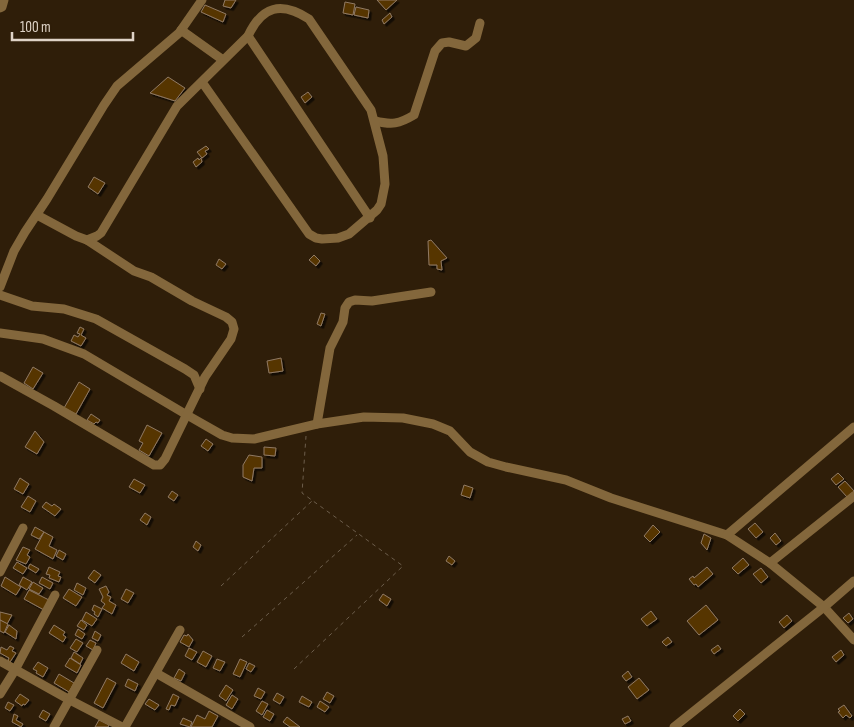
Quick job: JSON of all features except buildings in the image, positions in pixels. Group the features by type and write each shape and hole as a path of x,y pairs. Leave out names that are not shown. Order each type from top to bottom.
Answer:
{"street":[{"path":"0,8 4,0"},
{"path":"0,287 14,251 104,105 118,86 181,30 202,0"},
{"path":"87,240 101,233 177,106 248,36 254,23 269,10 285,9 308,19 371,110 383,156 385,184 381,204 370,218 349,234 338,238 322,239 310,234 202,82"},
{"path":"375,121 388,124 402,122 414,115 436,51 442,43 449,42 466,46 476,38 480,23"},
{"path":"181,30 223,60"},
{"path":"248,36 370,218"},
{"path":"0,376 154,465 163,462 205,377 232,339 234,329 232,322 226,317 192,301 151,277 134,271 87,240 37,215"},
{"path":"317,424 330,348 343,322 345,308 349,302 355,300 372,301 432,292"},
{"path":"0,295 32,306 64,309 96,319 194,375 200,389"},
{"path":"0,333 43,340 84,354 222,435 244,440 317,424 364,417 403,418 433,424 450,431 470,452 488,462 566,480 612,498 727,534 770,563 824,607 854,640"},
{"path":"727,534 852,431"},
{"path":"770,563 854,496"},
{"path":"0,572 23,528"},
{"path":"674,727 854,581"},
{"path":"0,694 56,595"},
{"path":"0,661 68,700 123,727 180,630"},
{"path":"54,727 97,650"},
{"path":"156,673 250,727"}],"path":[{"path":"294,669 403,566 302,493 307,426"},
{"path":"221,586 313,501"},
{"path":"242,637 358,534"}]}
